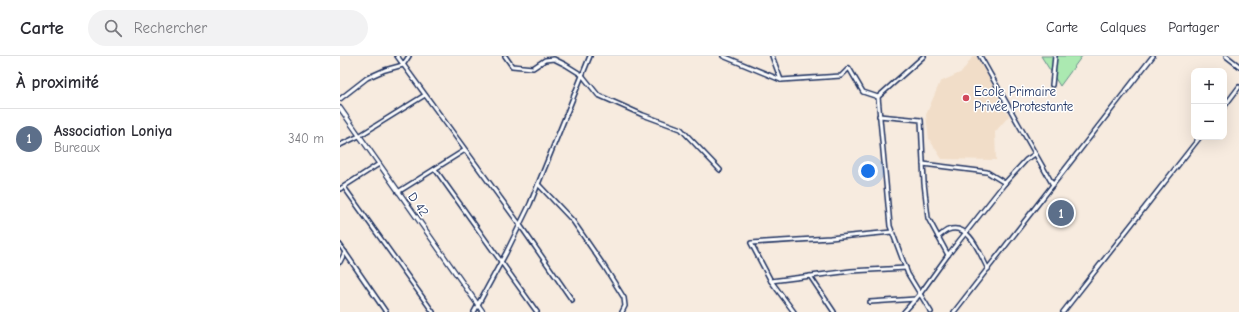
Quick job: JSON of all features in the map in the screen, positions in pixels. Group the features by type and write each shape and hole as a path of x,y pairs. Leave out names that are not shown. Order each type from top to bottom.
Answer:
{"street":[{"path":"397,56 520,225 572,300"},
{"path":"340,99 367,78 403,64 409,56"},
{"path":"505,56 512,66 524,68 533,68 545,60 554,59 582,75 598,95 643,115 681,129 720,170"},
{"path":"474,312 502,262 520,225 590,56"},
{"path":"723,56 781,80 841,76 849,68 863,92 878,97"},
{"path":"772,56 781,80"},
{"path":"878,97 924,56"},
{"path":"980,56 1053,185"},
{"path":"1052,85 1055,56"},
{"path":"954,312 1153,56"},
{"path":"1226,56 1239,66"},
{"path":"1226,104 1239,87"},
{"path":"340,145 359,136 425,95"},
{"path":"878,97 890,226 906,268 931,312"},
{"name":"D 42","path":"340,108 483,312"},
{"path":"880,116 921,120 928,218 948,255"},
{"path":"1063,312 1198,140"},
{"path":"398,192 465,150"},
{"path":"904,312 920,294 948,255 1005,183 1026,160 1035,154"},
{"path":"379,164 342,188 433,312"},
{"path":"923,164 987,172 1005,183"},
{"path":"435,169 538,312"},
{"path":"538,184 573,221 604,266 624,298 625,306 622,312"},
{"path":"938,237 949,229 960,229 966,232 973,240 988,269"},
{"path":"794,312 771,281 751,243 892,232"},
{"path":"340,245 386,312"},
{"path":"340,262 345,252"},
{"path":"771,281 851,271 906,268"},
{"path":"810,276 834,312"},
{"path":"870,302 916,298"}],"shaded area":[{"name":"Ecole Primaire Privée Protestante","path":"973,56 977,56 1009,116 995,132 996,160 942,159 929,139 926,115 940,82 962,72"}],"green space":[{"path":"1041,56 1082,56 1060,86"}],"place":[{"name":"Ecole Primaire Privée Protestante","path":"966,98"},
{"name":"Association Loniya","path":"1061,213"}]}
